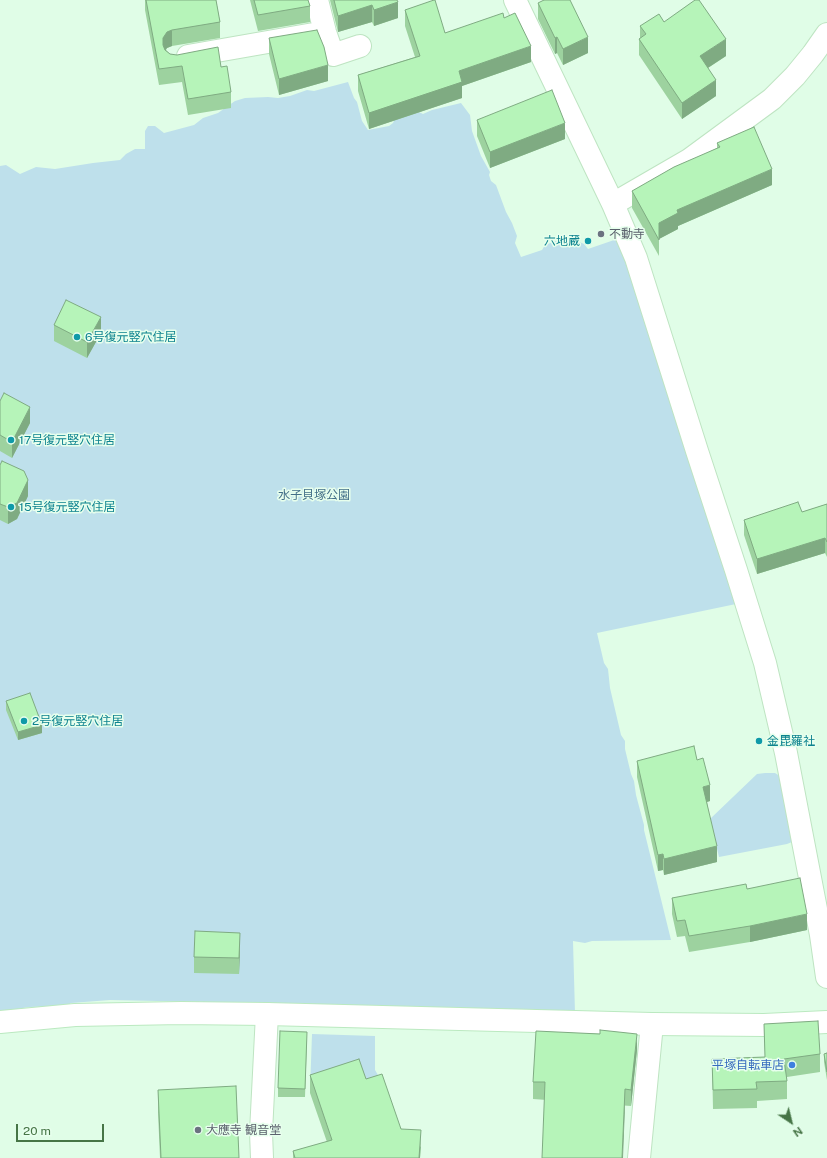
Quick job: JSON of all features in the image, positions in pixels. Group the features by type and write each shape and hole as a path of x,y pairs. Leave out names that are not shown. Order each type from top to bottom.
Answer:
{"street":[{"path":"317,0 325,32 334,55 360,46"},
{"path":"515,0 613,204 636,258 736,570 765,663 786,753 821,935 827,977"},
{"path":"174,58 325,32"},
{"path":"613,204 689,160 772,99 795,76 827,34"},
{"path":"0,1022 75,1015 180,1013 652,1024 764,1025 827,1022"},
{"path":"262,1158 261,1132 267,1014"},
{"path":"639,1158 652,1024"}],"green space":[{"name":"水子貝塚公園","path":"348,82 357,102 362,121 368,130 389,126 393,123 397,113 413,109 423,114 432,110 461,103 470,115 472,131 481,156 490,172 489,175 491,181 496,185 506,212 512,223 517,236 515,243 521,257 542,250 545,245 556,241 560,243 571,239 572,241 575,240 584,244 588,249 617,239 621,240 736,604 597,633 604,663 608,669 610,688 621,735 625,741 625,749 634,781 644,830 671,940 592,941 585,943 573,941 575,1013 301,1004 110,1000 71,1003 67,1006 29,1007 0,1012 0,166 6,165 20,174 36,167 55,169 120,160 126,154 135,149 145,149 145,131 148,126 155,126 164,133 194,125 203,118 218,113 235,101 245,98 278,98 290,96 307,90 314,91"},
{"path":"775,773 783,778 792,842 719,857 710,819 757,774"},
{"path":"312,1034 375,1036 375,1070 381,1080 310,1090"}],"building":[{"path":"146,0 216,0 220,22 167,32 163,38 163,45 165,50 170,54 177,55 218,47 221,67 227,66 231,92 188,99 182,66 159,69"},
{"path":"254,0 308,0 310,6 258,15"},
{"path":"334,0 397,0 398,2 374,10 372,5 338,16"},
{"path":"434,0 445,33 503,13 504,18 515,13 531,46 459,71 462,82 369,113 358,75 420,56 405,10"},
{"path":"544,0 570,0 588,37 563,49 557,37 555,38 538,3"},
{"path":"695,0 699,0 726,39 700,56 716,80 682,103 639,39 646,34 640,26 659,14 664,22"},
{"path":"317,30 324,47 328,65 279,79 269,38"},
{"path":"552,90 565,123 490,152 477,120"},
{"path":"754,127 772,169 677,210 678,213 659,223 659,240 632,191 674,167 720,147 717,143"},
{"path":"66,300 101,317 87,342 54,325"},
{"path":"4,393 30,407 12,442 0,435 0,401"},
{"path":"2,461 24,471 28,480 17,503 8,507 0,504 0,465"},
{"path":"798,502 802,512 827,504 827,542 825,538 757,559 744,520"},
{"name":"2号復元竪穴住居","path":"30,693 42,725 18,732 6,701"},
{"path":"694,746 697,760 703,758 710,785 703,787 717,846 664,859 663,854 658,855 637,761"},
{"path":"800,878 807,914 750,926 689,936 685,920 677,921 672,898 746,884 747,889"},
{"path":"195,931 240,933 239,958 194,957"},
{"path":"818,1021 820,1054 784,1059 787,1081 756,1082 757,1089 713,1090 712,1059 765,1057 764,1024"},
{"path":"600,1030 637,1034 631,1090 625,1089 622,1158 542,1158 545,1082 533,1082 536,1031 600,1034"},
{"path":"280,1031 307,1032 305,1089 278,1088"},
{"path":"827,1053 827,1072 824,1054"},
{"path":"359,1059 366,1079 382,1074 401,1129 421,1130 419,1158 295,1158 293,1151 332,1140 310,1075"},
{"name":"大應寺 観音堂","path":"236,1086 239,1158 161,1158 158,1090"}],"place":[{"name":"不動寺","path":"601,234"},
{"name":"六地蔵","path":"588,241"},
{"name":"6号復元竪穴住居","path":"77,337"},
{"name":"17号復元竪穴住居","path":"11,440"},
{"name":"15号復元竪穴住居","path":"11,507"},
{"name":"2号復元竪穴住居","path":"24,721"},
{"name":"金毘羅社","path":"759,741"},
{"name":"平塚自転車店","path":"792,1065"},
{"name":"大應寺 観音堂","path":"198,1130"}]}
